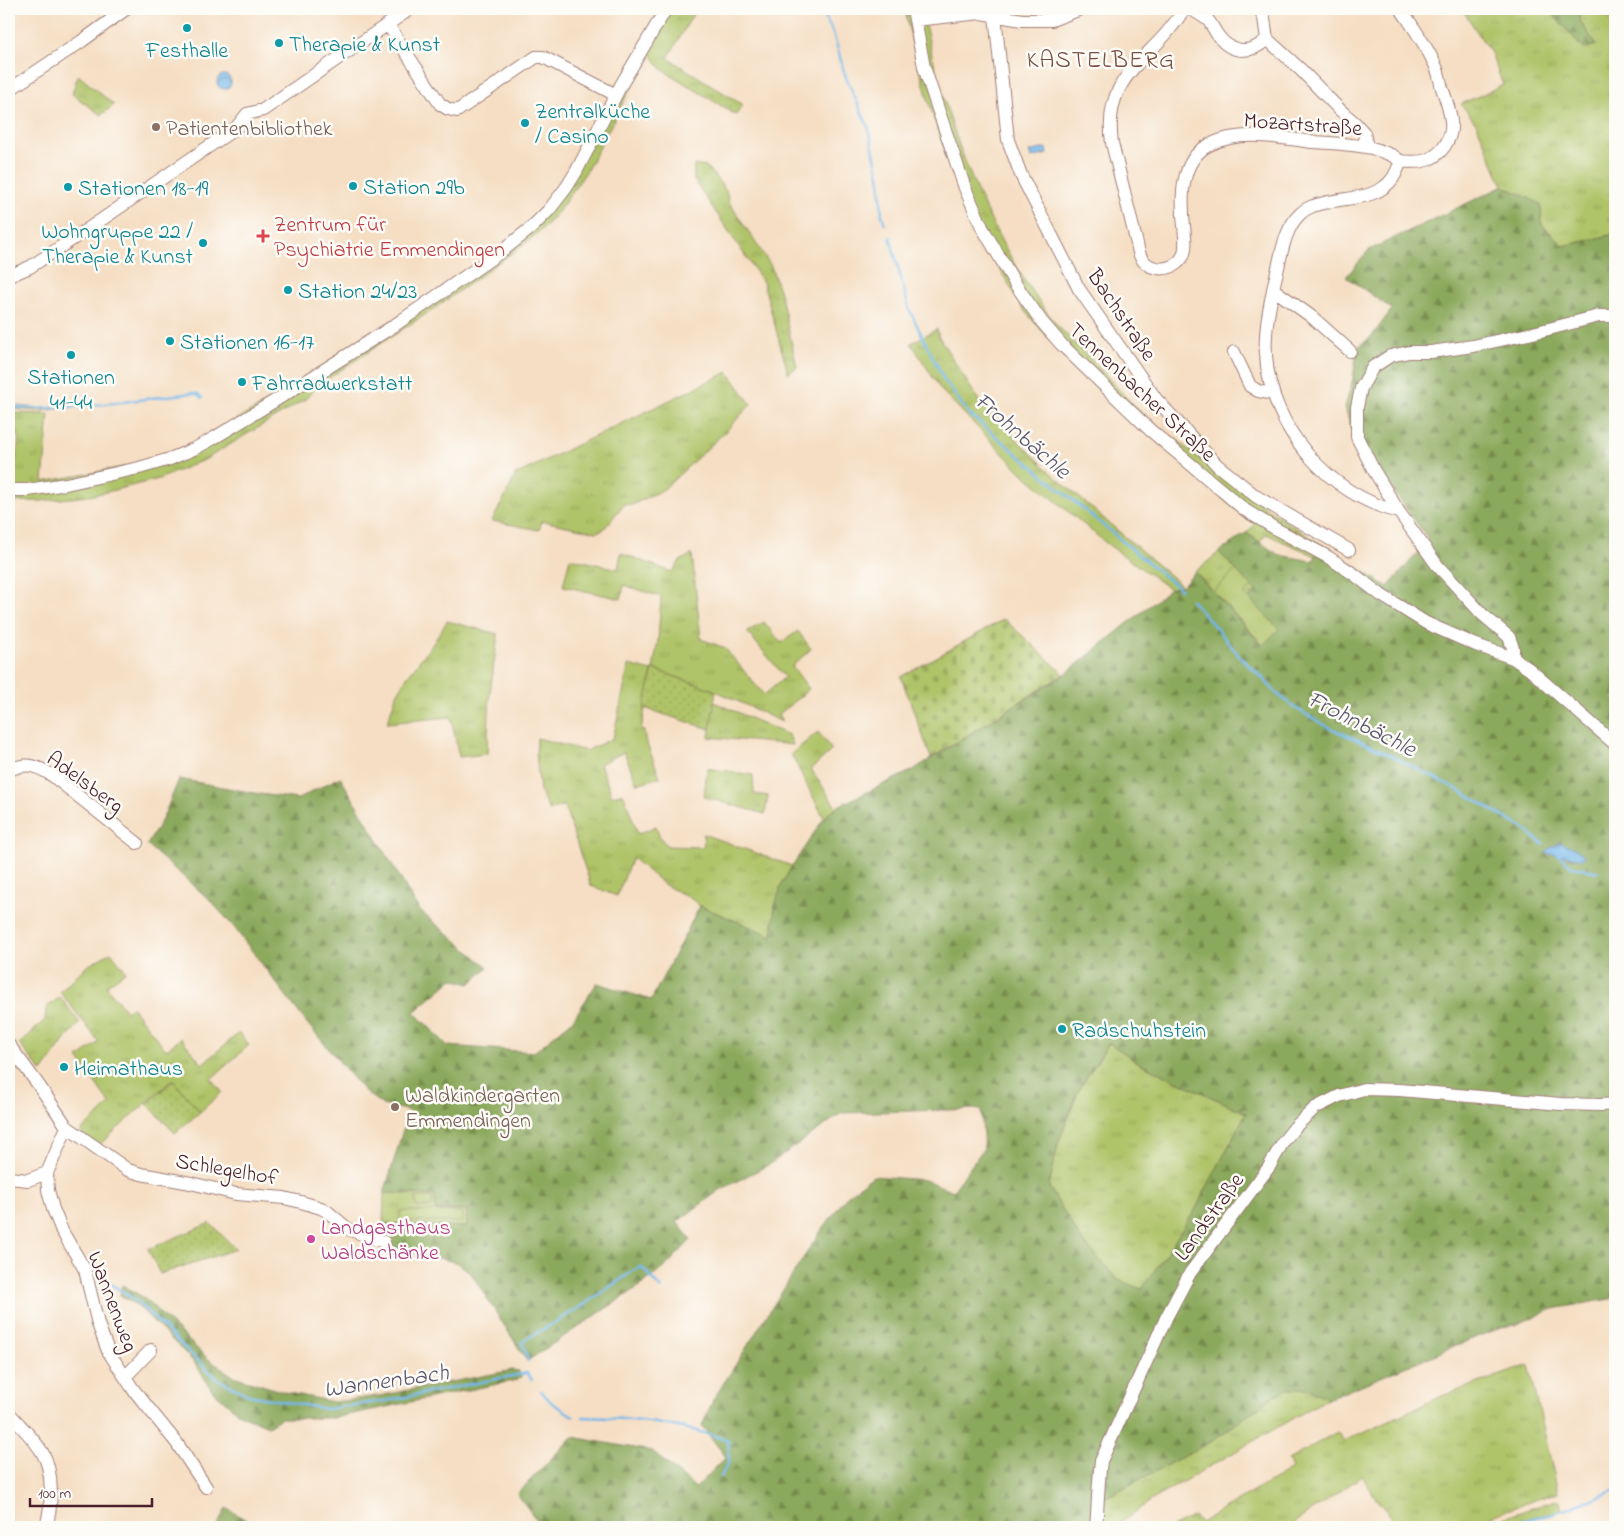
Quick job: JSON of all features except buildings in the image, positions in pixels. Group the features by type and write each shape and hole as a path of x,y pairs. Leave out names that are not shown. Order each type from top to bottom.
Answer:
{"street":[{"path":"9,90 126,9"},
{"path":"9,276 30,267 82,233 236,128 247,114 263,110 410,9"},
{"path":"9,490 28,490 66,484 139,468 170,459 196,448 398,323 502,251 531,228 549,210 576,172 616,95 666,9"},
{"path":"914,14 994,12 1022,20 1052,20 1081,9"},
{"name":"Mozartstraße","path":"1184,9 1175,23 1132,69 1120,85 1113,99 1110,114 1112,143 1136,244 1142,258 1150,266 1163,269 1171,267 1182,257 1185,248 1182,209 1183,186 1191,163 1198,153 1209,145 1230,138 1258,136 1367,147 1392,155 1401,161 1424,161 1442,151 1448,140 1451,124 1437,68 1401,9"},
{"path":"1191,9 1208,20 1228,46 1247,51 1261,45 1267,39"},
{"path":"1260,9 1264,18 1267,39 1355,123 1364,133 1367,147"},
{"name":"Bachstraße","path":"994,12 1008,140 1021,175 1079,289 1156,399 1217,465 1257,497 1349,550"},
{"name":"Tennenbacher Straße","path":"914,14 924,67 965,188 982,227 1016,285 1042,322 1061,344 1150,430 1245,510 1328,557 1356,575 1381,596 1426,623 1476,645 1513,658 1529,669 1615,744"},
{"path":"388,25 440,104 452,111 457,111 536,57 543,57 616,95"},
{"path":"1399,512 1379,507 1346,488 1316,465 1301,447 1280,412 1272,394 1266,356 1266,338 1273,289 1283,247 1291,226 1300,213 1311,206 1368,195 1385,187 1393,178 1401,161"},
{"path":"1273,289 1312,316 1350,351"},
{"path":"1513,658 1513,648 1509,637 1482,614 1437,565 1399,512 1373,469 1357,437 1357,407 1361,388 1373,367 1390,356 1409,352 1445,351 1533,333 1599,316 1615,316"},
{"path":"1234,352 1250,386 1258,391 1272,394"},
{"name":"Adelsberg","path":"9,770 29,765 39,768 53,776 137,843"},
{"name":"Schlegelhof","path":"9,1045 67,1127 128,1170 236,1194 284,1198 301,1202 328,1212 348,1229 384,1242"},
{"name":"Landstraße","path":"1096,1527 1099,1501 1098,1478 1101,1461 1167,1316 1190,1273 1269,1166 1282,1142 1315,1108 1339,1096 1364,1089 1400,1090 1561,1104 1615,1104"},
{"path":"9,1178 28,1180 47,1173 67,1127"},
{"name":"Wannenweg","path":"47,1173 48,1190 59,1224 85,1270 98,1324 108,1351 125,1377 176,1442 206,1488"},
{"name":"Wannenweg","path":"125,1377 151,1350"},
{"path":"9,1414 32,1438 46,1460 51,1487 51,1503 46,1527"}],"green space":[{"path":"662,9 696,9 668,58 743,105 736,115 663,70 650,52 586,172 558,212 544,227 526,243 435,308 318,385 307,398 206,459 159,479 90,496 9,502 9,471 14,468 18,436 14,426 9,423 9,413 49,414 43,482 135,465 193,445 278,396 500,250 565,185"},
{"path":"905,9 922,9 941,90 968,169 1003,244 1024,280 1048,314 1147,417 1234,485 1322,545 1316,556 1266,534 1260,542 1246,533 1255,524 1243,516 1069,361 1022,308 979,232 946,154 930,107"},
{"path":"1462,9 1548,9 1584,49 1596,45 1580,21 1577,9 1615,9 1615,234 1564,246 1542,225 1540,204 1503,186 1476,123 1461,104 1503,85 1491,53"},
{"path":"1548,9 1577,9 1580,21 1596,45 1584,49"},
{"path":"78,75 114,105 101,115 72,94"},
{"path":"694,165 707,167 726,190 729,202 771,266 781,296 797,367 788,373 763,282 694,180"},
{"path":"1503,186 1541,204 1542,225 1564,246 1615,234 1615,1298 1553,1309 1515,1325 1501,1327 1328,1399 1303,1388 1288,1389 1275,1395 1214,1440 1099,1501 1096,1527 542,1527 517,1494 572,1437 652,1451 696,1488 726,1457 702,1426 713,1400 818,1235 848,1195 873,1176 925,1180 953,1191 984,1148 981,1109 842,1113 770,1164 720,1190 677,1222 691,1240 666,1266 637,1288 527,1361 470,1272 458,1263 383,1244 383,1223 467,1227 467,1210 435,1210 435,1195 384,1193 410,1111 383,1105 366,1093 306,1022 233,926 209,899 147,845 163,818 179,779 298,799 340,777 420,911 488,967 470,984 453,979 414,1012 448,1046 534,1052 572,1021 597,983 651,1000 700,906 772,936 775,905 782,884 824,818 836,807 913,770 1064,675 1170,589 1182,586 1195,572 1262,645 1279,629 1249,599 1256,591 1219,552 1246,533 1279,555 1313,561 1322,545 1388,587 1429,540 1355,439 1345,407 1353,379 1357,348 1372,336 1392,309 1346,277 1369,250","holes":["1109,1043 1141,1064 1246,1113 1194,1212 1142,1289 1118,1280 1080,1238 1049,1187 1058,1144 1079,1089"]},
{"path":"937,329 939,337 981,404 1051,473 1182,586 1170,589 1106,543 1022,473 941,390 911,343"},
{"path":"728,372 751,404 727,430 664,489 632,505 624,504 603,530 596,532 542,521 539,530 492,521 515,475"},
{"path":"9,405 39,408 83,406 39,411 9,409"},
{"path":"1219,552 1257,591 1249,599 1279,629 1263,645 1195,572"},
{"path":"621,553 672,572 680,561 692,554 701,639 725,648 764,695 785,677 747,632 764,622 781,643 798,631 811,649 792,666 809,689 778,715 782,722 716,691 653,669 658,641 661,597 624,585 621,599 563,586 570,558 618,569"},
{"path":"1236,570 1252,587 1244,594 1279,629 1263,645 1213,591"},
{"path":"1004,619 1064,674 931,758 901,677"},
{"path":"447,621 498,634 490,693 487,754 459,757 451,717 387,723 396,696 407,677 434,642"},
{"path":"629,665 652,671 641,730 644,731 645,739 660,777 637,784 624,752 600,764 612,796 623,793 638,834 656,826 660,837 667,846 704,847 703,834 792,866 782,884 775,905 772,936 700,906 690,898 665,885 632,858 617,896 591,886 564,805 549,811 540,791 536,754 537,738 586,751 613,738"},
{"path":"653,669 716,691 710,729 644,708"},
{"path":"714,702 789,735 793,745 709,737"},
{"path":"818,732 832,750 811,769 836,807 824,818 791,754"},
{"path":"707,768 753,775 754,794 768,796 765,814 704,797"},
{"path":"111,952 126,971 106,986 126,1011 132,1007 166,1050 181,1038 202,1064 239,1033 249,1045 211,1079 222,1092 200,1112 172,1080 98,1146 80,1132 110,1104 78,1058 99,1042 60,992 84,968"},
{"path":"60,997 80,1023 66,1038 42,1072 19,1044 45,1020 46,1008"},
{"path":"1109,1043 1141,1064 1246,1113 1194,1212 1142,1290 1118,1280 1080,1238 1049,1187 1058,1144 1079,1089"},
{"path":"173,1080 200,1112 175,1133 147,1104"},
{"path":"384,1193 435,1195 435,1210 467,1210 467,1227 383,1223"},
{"path":"416,1197 432,1197 432,1207 416,1207"},
{"path":"400,1211 463,1212 463,1222 400,1221"},
{"path":"210,1223 236,1249 160,1274 148,1249"},
{"path":"122,1285 143,1297 208,1359 233,1376 284,1392 334,1402 379,1396 513,1370 519,1371 521,1377 517,1380 333,1418 281,1418 268,1426 239,1414 212,1390 195,1363 138,1306 120,1295"},
{"path":"1529,1365 1558,1492 1466,1527 1399,1527 1377,1500 1362,1476 1288,1527 1171,1527 1194,1516 1200,1523 1292,1469 1288,1460 1337,1432 1344,1441 1442,1396"},
{"path":"1302,1388 1328,1399 1155,1498 1114,1527 1096,1527 1099,1501 1214,1440 1275,1395 1288,1389"},
{"path":"1559,1499 1562,1510 1506,1527 1482,1527 1517,1513"},
{"path":"226,1508 258,1527 217,1527"}],"water":[{"path":"221,75 227,75 231,82 227,89 221,89 217,85 217,79"},
{"path":"1046,148 1047,154 1031,158 1029,152"},
{"path":"1560,842 1585,855 1583,859 1545,853"}],"waterway":[{"name":"Frohnbächle","path":"822,9 834,36 845,75 869,129 880,181 882,215 885,224"},
{"name":"Frohnbächle","path":"890,237 909,309 944,380 969,414 1180,589"},
{"path":"9,407 78,407 192,393 198,394 202,398"},
{"name":"Frohnbächle","path":"1191,600 1243,660 1276,693 1295,708 1328,727 1382,751 1457,789 1524,829 1543,844"},
{"name":"Frohnbächle","path":"1557,854 1572,866 1598,872"},
{"name":"Wannenbach","path":"528,1361 522,1342 582,1306 639,1267 643,1268 661,1289"},
{"name":"Wannenbach","path":"104,1279 136,1301 216,1378 248,1395 326,1409 391,1400 527,1373 532,1380"},
{"name":"Wannenbach","path":"541,1391 552,1403 573,1416"},
{"name":"Wannenbach","path":"583,1417 656,1423 710,1434 728,1440 729,1461 721,1477"},
{"path":"1506,1527 1567,1509 1615,1490"}],"place":[{"name":"Festhalle","path":"187,28"},
{"name":"Therapie & Kunst","path":"279,43"},
{"name":"Zentralküche / Casino","path":"525,123"},
{"name":"Patientenbibliothek","path":"156,127"},
{"name":"Station 29b","path":"353,186"},
{"name":"Stationen 18-19","path":"68,187"},
{"name":"Zentrum für Psychiatrie Emmendingen","path":"263,236"},
{"name":"Wohngruppe 22 / Therapie & Kunst","path":"203,243"},
{"name":"Station 24/23","path":"288,290"},
{"name":"Stationen 16-17","path":"170,341"},
{"name":"Stationen 41-44","path":"71,355"},
{"name":"Fahrradwerkstatt","path":"242,382"},
{"name":"Radschuhstein","path":"1062,1029"},
{"name":"Heimathaus","path":"64,1067"},
{"name":"Waldkindergarten Emmendingen","path":"395,1107"},
{"name":"Landgasthaus Waldschänke","path":"311,1239"}],"district":[{"name":"KASTELBERG","path":"1101,59"}]}
